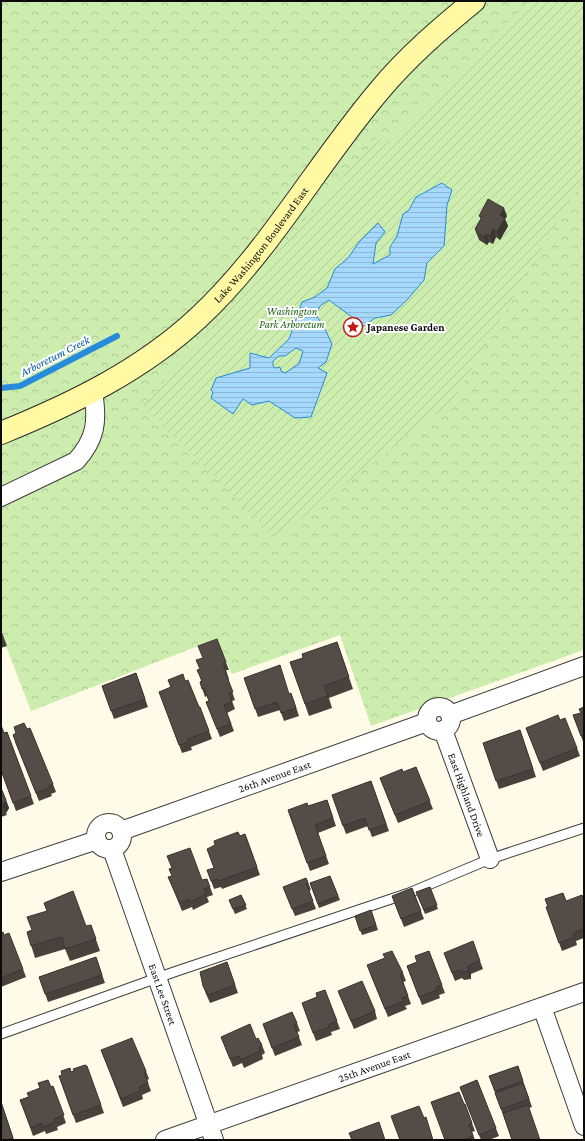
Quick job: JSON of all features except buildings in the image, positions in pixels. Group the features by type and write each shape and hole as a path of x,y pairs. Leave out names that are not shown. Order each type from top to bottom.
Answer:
{"main road":[{"name":"Lake Washington Boulevard East","path":"1,433 93,392 146,361 198,318 233,282 265,243 380,90 412,56 474,1"}],"street":[{"path":"1,498 76,461 84,452 92,441 94,430 93,392"},
{"path":"447,722 584,666"},
{"name":"26th Avenue East","path":"121,831 427,722 433,730 447,722"},
{"name":"East Highland Drive","path":"447,722 490,859"},
{"path":"105,824 114,824 121,831 121,841 119,845 112,849 104,848 97,840 98,829 105,824"},
{"path":"1,872 97,840"},
{"name":"East Lee Street","path":"112,849 211,1132"},
{"name":"25th Avenue East","path":"165,1140 211,1132 584,992"},
{"path":"542,1008 584,1126"}],"lane":[{"path":"1,1034 158,978 409,893 490,859 584,828"}],"green space":[{"name":"Washington Park Arboretum","path":"1,1 584,1 584,650 371,726 340,635 232,674 216,639 31,711 1,633"},
{"name":"Japanese Garden","path":"529,1 584,1 584,176 453,401 276,538 143,406 377,138 390,141"}],"water":[{"path":"442,183 452,190 447,205 444,246 427,263 424,280 407,300 391,315 375,318 364,326 329,300 320,306 316,315 324,327 332,344 326,362 318,368 327,373 311,417 295,418 269,401 252,405 243,399 233,414 211,398 213,392 211,390 216,378 250,368 250,353 269,358 289,339 302,302 315,297 327,288 335,269 348,258 359,242 378,223 385,232 376,243 373,264 390,255 390,247 397,236 403,214 409,210 416,197","holes":["296,348 303,351 299,364 285,373 281,371 280,367 275,368 273,366 273,361 279,356 285,356"]}],"waterway":[{"name":"Arboretum Creek","path":"1,388 20,386 117,336"}],"place":[{"name":"Japanese Garden","path":"353,327"}]}
